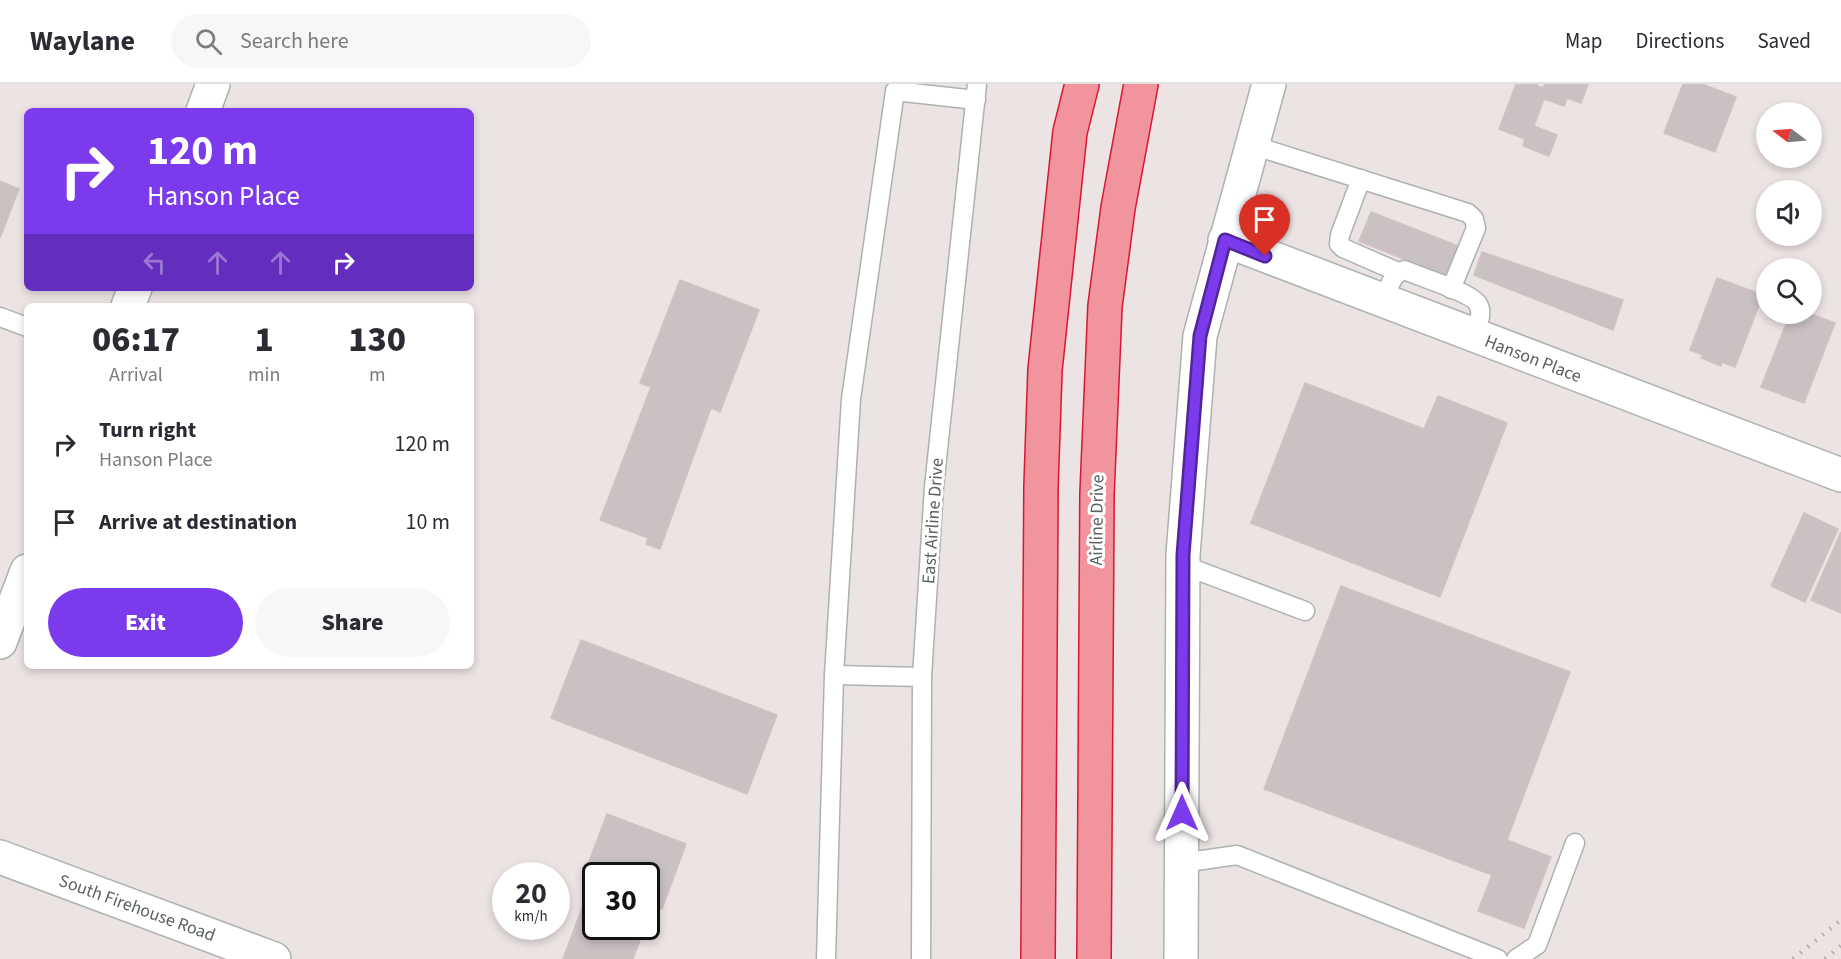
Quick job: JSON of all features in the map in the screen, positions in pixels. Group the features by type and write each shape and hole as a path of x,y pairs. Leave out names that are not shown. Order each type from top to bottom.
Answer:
{"highway":[{"path":"1038,959 1041,486 1046,358 1070,132 1082,84"},
{"name":"Airline Drive","path":"1094,959 1097,494 1105,306 1118,208 1141,84"}],"street":[{"path":"204,108 213,84"},
{"path":"1181,959 1183,565 1200,336 1269,84"},
{"name":"Hanson Place","path":"1225,240 1841,475"},
{"path":"0,642 24,579"},
{"name":"South Firehouse Road","path":"0,857 274,959"}],"lane":[{"path":"826,959 834,675 851,399 895,87 976,92"},
{"name":"East Airline Drive","path":"921,959 922,677 934,487 976,92"},
{"path":"1252,144 1468,213 1474,219 1476,228 1451,289"},
{"path":"1361,179 1340,235 1339,244 1343,248 1398,272"},
{"path":"1384,302 1393,277 1404,270 1471,297 1478,303 1481,314 1473,336"},
{"path":"0,317 24,326"},
{"path":"1183,565 1305,610"},
{"path":"834,675 922,677"},
{"path":"1516,959 1537,945 1575,843"},
{"path":"1182,863 1236,855 1498,959"}],"building":[{"path":"1516,84 1538,84 1537,86 1543,88 1545,84 1588,84 1581,103 1567,98 1564,106 1544,99 1534,126 1557,135 1549,156 1523,146 1525,139 1499,129"},
{"path":"1683,84 1702,84 1736,97 1715,152 1664,133"},
{"path":"0,181 19,189 0,238"},
{"path":"1371,212 1458,246 1446,276 1359,241"},
{"path":"1482,252 1623,300 1613,330 1474,275"},
{"path":"1717,278 1756,292 1756,313 1735,367 1722,362 1721,366 1701,358 1703,355 1690,350"},
{"path":"680,280 759,310 720,412 711,408 660,549 646,544 648,538 600,520 651,387 640,383"},
{"path":"1822,318 1835,323 1804,403 1761,387 1786,324 1822,324"},
{"path":"1305,383 1424,429 1438,396 1507,423 1440,597 1251,523"},
{"path":"1804,513 1838,529 1805,602 1771,586"},
{"path":"1841,532 1841,613 1811,600"},
{"path":"1341,586 1570,672 1507,840 1551,857 1524,928 1478,911 1492,875 1264,789"},
{"path":"581,640 777,715 747,794 551,718"},
{"path":"607,814 686,844 662,909 660,908 660,862 589,862"},
{"path":"582,908 582,940 640,940 633,959 563,959"}],"railway":[{"path":"1793,959 1841,920"},
{"path":"1825,959 1841,946"}],"route":[{"path":"1182,813 1183,555 1200,336 1225,240 1265,256"}]}
